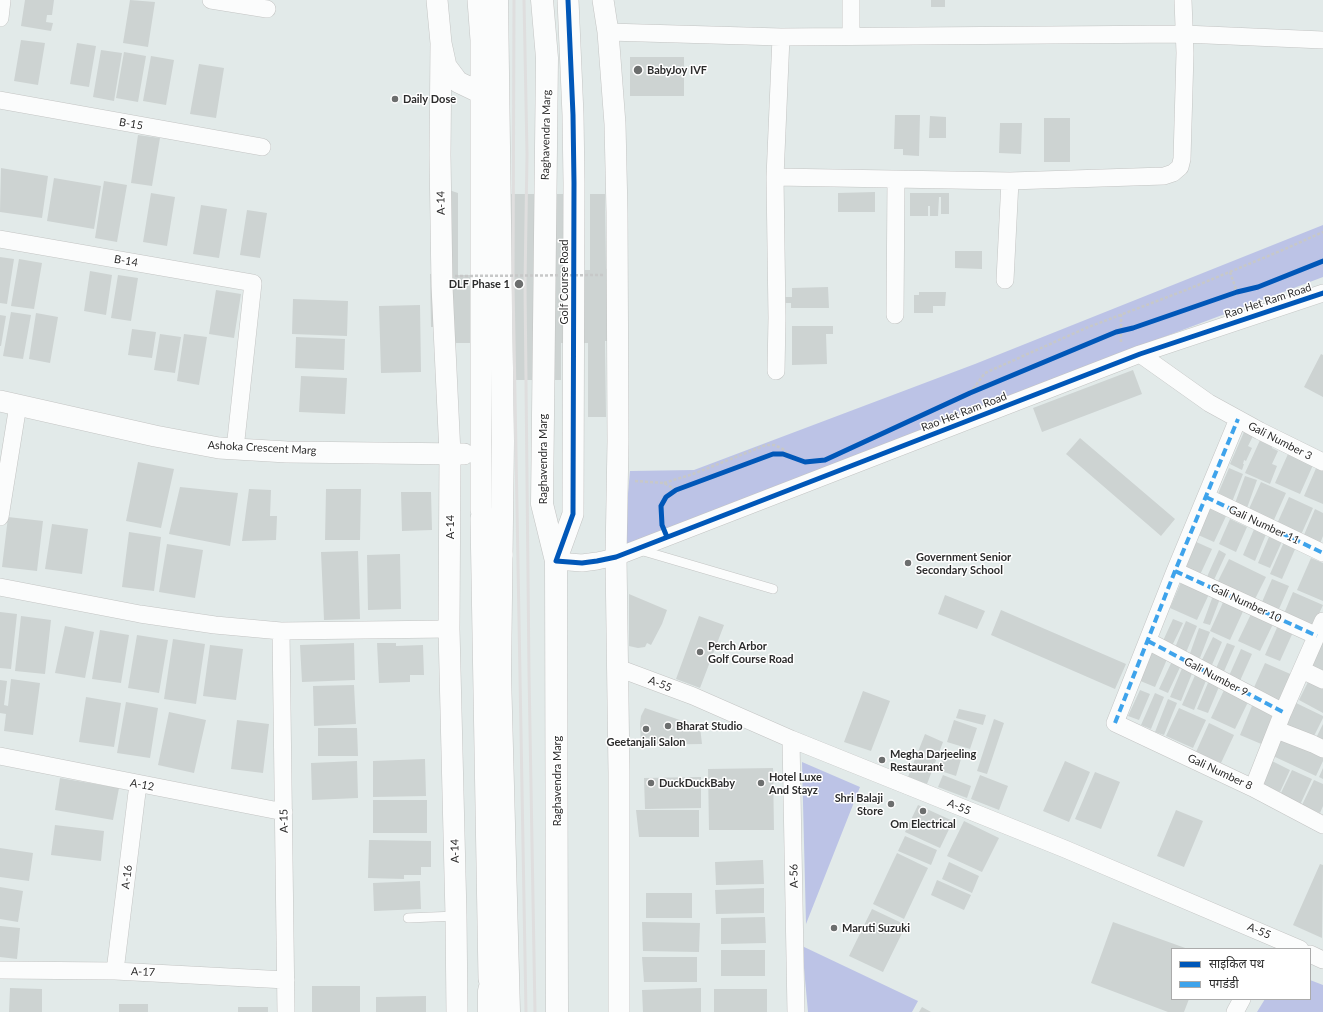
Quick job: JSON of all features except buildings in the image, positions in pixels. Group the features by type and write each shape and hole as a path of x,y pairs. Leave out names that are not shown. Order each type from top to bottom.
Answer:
{"main road":[{"path":"497,0 503,441 500,674 509,1012"},
{"name":"Raghavendra Marg","path":"542,0 547,58 542,504 556,561 557,1012"},
{"path":"489,1002 506,928"}],"street":[{"path":"0,18 2,0"},
{"path":"211,0 267,9"},
{"path":"437,0 441,43 446,66 458,82 480,93"},
{"path":"478,0 481,40 480,454 489,1002"},
{"name":"Golf Course Road","path":"556,561 573,514 574,183 573,115 568,0"},
{"path":"603,0 608,32 618,213 616,557 620,773 619,1012"},
{"path":"851,36 852,0"},
{"path":"775,178 1010,181 1112,179 1164,176 1173,173 1180,167 1182,159 1185,53 1183,0"},
{"path":"608,32 781,37 1184,34 1323,40"},
{"path":"776,372 775,178 781,37"},
{"name":"A-14","path":"441,43 440,155 442,286 450,454 449,629 457,1012"},
{"name":"B-15","path":"0,100 262,148"},
{"path":"895,315 896,180"},
{"path":"1005,280 1010,181"},
{"name":"B-14","path":"0,239 253,283 234,449"},
{"name":"Rao Het Ram Road","path":"556,561 582,563 616,557 1140,354 1323,294"},
{"name":"Gali Number 3","path":"1140,354 1209,403 1323,462"},
{"path":"0,516 9,403"},
{"name":"Ashoka Crescent Marg","path":"9,403 156,436 219,448 287,452 480,454"},
{"path":"1148,641 1175,571 1238,419"},
{"name":"Gali Number 11","path":"1206,497 1323,553"},
{"path":"481,510 502,555"},
{"name":"Gali Number 10","path":"1175,571 1320,628"},
{"path":"0,587 140,614 215,625 281,631 449,629"},
{"path":"1253,788 1283,712 1320,628"},
{"name":"A-15","path":"281,631 286,1012"},
{"name":"Gali Number 9","path":"1148,641 1283,712"},
{"name":"Gali Number 8","path":"1148,641 1115,723 1253,788 1323,825"},
{"name":"A-55","path":"618,668 693,696 791,739 1065,849 1274,944 1295,948"},
{"path":"1302,670 1323,680"},
{"path":"1277,730 1323,749"},
{"name":"A-56","path":"791,739 796,1012"},
{"name":"A-12","path":"0,756 284,812"},
{"name":"A-16","path":"115,971 138,784"},
{"path":"1311,954 1323,960"},
{"name":"A-17","path":"0,970 115,971 286,980"},
{"path":"1235,1012 1241,1000"}],"lane":[{"path":"637,549 773,589"},
{"path":"408,918 456,916"}],"path":[{"path":"970,393 985,373 1086,328 1230,272 1323,232"},
{"path":"1230,272 1237,292"},
{"path":"455,276 605,275"},
{"path":"1229,295 1244,290"},
{"path":"1121,314 1122,330"},
{"path":"963,396 982,388"},
{"path":"617,480 664,483 693,474 766,446 774,445 784,449 792,457"},
{"path":"778,454 784,454 792,457"},
{"path":"664,483 676,490"},
{"path":"671,493 684,487"}],"shaded area":[{"path":"1323,225 1323,277 1124,352 623,549 630,471 694,470 975,364"},
{"path":"802,762 860,787 806,924"},
{"path":"802,946 918,1001 912,1012 808,1012"},
{"path":"1311,980 1323,985 1323,1012 1257,1012 1264,1000 1311,1000"}],"railway":[{"path":"514,0 513,284 526,1012"},
{"path":"524,0 527,154 525,284 529,673 535,1012"}],"marked path":[{"path":"1115,723 1175,571 1238,419"},
{"path":"1206,497 1323,553"},
{"path":"1175,571 1317,636"},
{"path":"1148,641 1283,712"}],"cycle path":[{"path":"568,0 573,115 574,183 573,514 556,561 582,563 616,557 1140,354 1323,293"},
{"path":"667,537 662,525 661,506 666,497 676,490 773,454 783,454 805,462 825,460 970,393 1116,332 1133,328 1237,292 1258,287 1323,261"}],"place":[{"name":"BabyJoy IVF","path":"638,70"},
{"name":"Daily Dose","path":"395,99"},
{"name":"DLF Phase 1","path":"519,284"},
{"name":"Government Senior Secondary School","path":"908,563"},
{"name":"Perch Arbor Golf Course Road","path":"700,652"},
{"name":"Bharat Studio","path":"668,726"},
{"name":"Geetanjali Salon","path":"646,729"},
{"name":"Megha Darjeeling Restaurant","path":"882,760"},
{"name":"DuckDuckBaby","path":"651,783"},
{"name":"Hotel Luxe And Stayz","path":"761,783"},
{"name":"Shri Balaji Store","path":"891,804"},
{"name":"Om Electrical","path":"923,811"},
{"name":"Maruti Suzuki","path":"834,928"}]}
